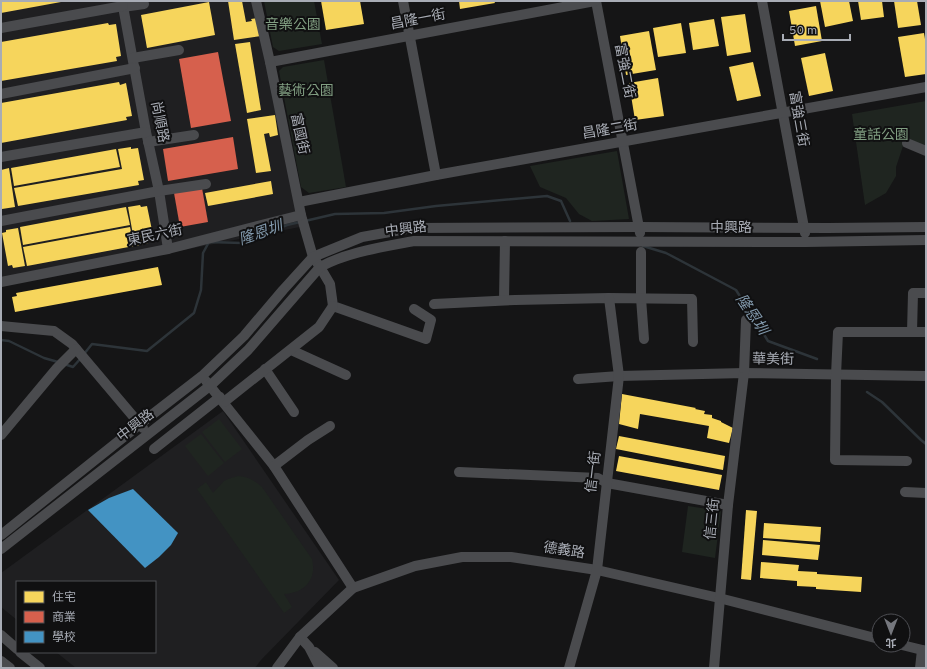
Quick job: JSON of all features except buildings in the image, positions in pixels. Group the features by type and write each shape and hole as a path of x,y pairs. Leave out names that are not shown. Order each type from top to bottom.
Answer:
{"street":[{"name":"富國街","path":"256,1 299,202"},
{"path":"403,1 436,175"},
{"name":"昌隆一街","path":"270,62 596,1"},
{"name":"富強二街","path":"596,1 642,241"},
{"name":"富強三街","path":"762,1 806,242"},
{"path":"1,28 123,5 144,4"},
{"name":"尚順路","path":"123,5 146,132 159,191 168,249"},
{"path":"133,58 180,50"},
{"path":"1,94 135,68"},
{"name":"昌隆二街","path":"299,202 436,175 926,87"},
{"path":"1,157 146,132"},
{"path":"148,142 194,135"},
{"path":"907,144 926,151"},
{"path":"1,221 159,191 206,184"},
{"path":"154,449 291,350 319,327 333,306 330,284 312,253 299,202"},
{"name":"東民六街","path":"1,282 168,249 302,216"},
{"name":"中興路","path":"1,535 202,376 244,336 312,253 362,237 412,228 926,227"},
{"name":"中興路","path":"1,549 210,385 248,350 320,267 331,262 365,251 414,241 806,242 926,240"},
{"path":"504,241 504,300"},
{"path":"641,252 641,298 644,339"},
{"path":"912,332 912,293 926,293"},
{"path":"434,304 504,300 609,298 692,299 693,342"},
{"name":"信一街","path":"569,668 597,570 619,376 609,298"},
{"path":"333,306 426,338 431,320 414,309"},
{"name":"信三街","path":"714,668 728,505 744,373 746,320"},
{"path":"1,326 54,331 72,344 148,434"},
{"path":"907,461 835,460 838,332 926,332"},
{"path":"291,350 346,375"},
{"path":"1,435 57,368 65,360 78,352"},
{"path":"265,369 294,412"},
{"name":"華美街","path":"578,379 619,376 744,373 926,376"},
{"path":"202,376 274,466 353,588"},
{"path":"274,466 308,440 330,426"},
{"path":"459,472 598,478 607,483 728,505"},
{"path":"905,492 926,493"},
{"name":"德義路","path":"277,668 300,637 353,588 415,566 462,557 511,557 597,570 719,598 871,637"},
{"path":"1,635 16,648"},
{"path":"300,637 333,668"},
{"path":"309,647 320,668"},
{"path":"911,647 924,651 920,668"},
{"path":"21,653 40,668"},
{"path":"1,661 10,668"}],"shaded area":[{"path":"1,1 260,1 305,226 1,286"},
{"path":"223,411 339,580 255,668 76,668 57,653 156,653 156,581 16,581 16,619 1,607 1,573"}],"green space":[{"name":"音樂公園","path":"264,1 314,1 322,44 279,51 273,47"},
{"name":"藝術公園","path":"324,60 346,187 309,193 301,187 279,71 283,67"},
{"name":"童話公園","path":"926,101 926,147 906,137 896,167 896,176 886,193 865,205 852,114"},
{"path":"617,151 629,219 592,221 579,214 566,198 540,187 530,166"},
{"path":"219,419 242,449 225,462 202,432"},
{"path":"201,434 224,463 208,476 185,446"},
{"path":"238,476 251,479 262,487 312,559 313,573 308,584 298,591 284,594 292,607 284,613 197,489 206,482 213,493 224,481"},
{"path":"688,506 721,511 715,558 682,552"}],"waterway":[{"name":"隆恩圳","path":"305,221 335,214 384,213 436,206 547,196 561,201 570,221"},
{"name":"隆恩圳","path":"84,354 92,344 147,351 194,313 201,290 203,253 209,242 242,243 287,225 300,222"},
{"name":"隆恩圳","path":"643,246 666,253 736,290 768,341 817,359"},
{"name":"隆恩圳","path":"1,340 9,341 44,358 58,362"},
{"name":"隆恩圳","path":"64,364 73,367 81,358"},
{"name":"隆恩圳","path":"867,392 882,402 926,444"}]}
